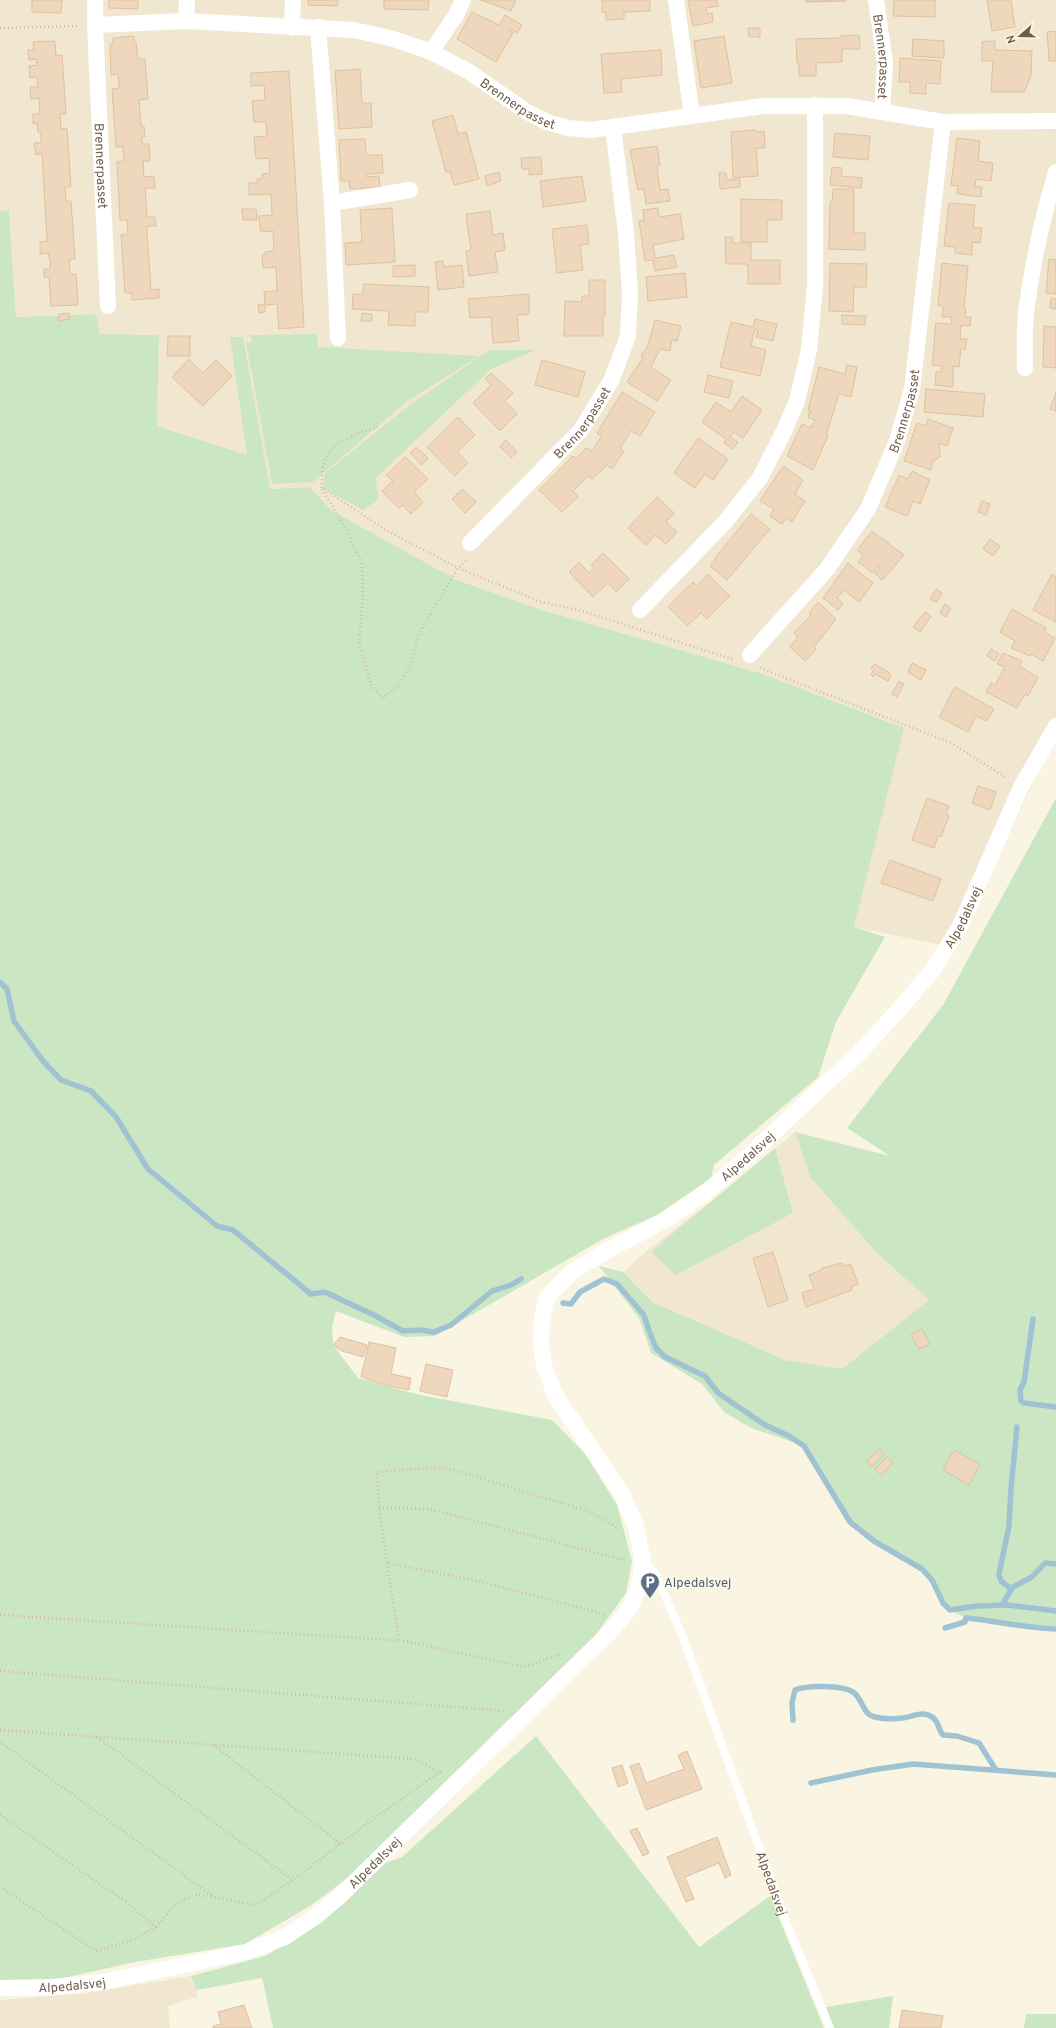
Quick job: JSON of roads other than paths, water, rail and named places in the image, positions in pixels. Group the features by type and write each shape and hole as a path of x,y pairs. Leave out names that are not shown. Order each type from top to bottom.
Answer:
{"street":[{"name":"Brennerpasset","path":"95,0 108,306"},
{"path":"186,22 187,0"},
{"path":"292,28 293,0"},
{"path":"432,52 456,15 463,0"},
{"path":"676,0 692,116"},
{"name":"Brennerpasset","path":"876,0 885,63 882,112"},
{"name":"Brennerpasset","path":"95,25 186,22 292,28 318,27 354,30 394,39 432,52 468,71 527,112 547,122 576,129 591,130 764,106 815,105 847,106 943,122 1056,121"},
{"path":"318,27 332,203 338,338"},
{"path":"640,610 726,521 760,478 797,401 809,350 815,286 815,105"},
{"name":"Brennerpasset","path":"748,661 828,569 868,509 897,441 912,389 943,122"},
{"name":"Brennerpasset","path":"470,543 581,430 611,381 628,336 630,293 626,233 613,127"},
{"path":"1025,368 1026,314 1035,256 1043,215 1056,172"},
{"path":"332,203 410,190"},
{"name":"Alpedalsvej","path":"0,1988 52,1987 103,1982 246,1952 285,1937 315,1917 351,1886 613,1629 630,1607 638,1590 643,1562 636,1526 622,1494 555,1395 544,1365 541,1345 542,1319 548,1297 572,1272 608,1250 665,1220 705,1193 747,1157 836,1074 896,1013 933,970 960,926 1021,787 1056,726"}],"lane":[{"name":"Alpedalsvej","path":"643,1562 655,1573 683,1637 785,1920 830,2028"}],"waterway":[{"path":"0,982 7,989 14,1021 43,1061 61,1080 91,1091 116,1117 148,1169 217,1226 233,1230 311,1294 325,1292 374,1315 403,1331 420,1330 434,1332 451,1325 492,1291 511,1285 521,1279"},
{"path":"563,1303 571,1304 580,1292 604,1279 617,1284 644,1315 656,1348 665,1357 705,1376 718,1393 765,1425 789,1436 804,1446 850,1522 874,1541 922,1569 932,1580 943,1603 950,1610 977,1606 1007,1605 1056,1611"},
{"path":"1033,1319 1024,1382 1020,1390 1021,1401 1024,1403 1056,1407"},
{"path":"1011,1589 1001,1581 999,1574 1009,1526 1017,1427"},
{"path":"1002,1605 1013,1587 1032,1577 1045,1563 1056,1564"},
{"path":"945,1628 965,1622 966,1618 1056,1629"},
{"path":"793,1720 792,1703 795,1690 800,1688 824,1686 841,1688 853,1692 859,1698 867,1713 875,1717 896,1719 918,1714 929,1715 936,1721 943,1735 957,1736 979,1743 996,1770"},
{"path":"811,1783 872,1770 913,1764 1056,1775"}],"place":[{"name":"Alpedalsvej","path":"650,1599"}]}
